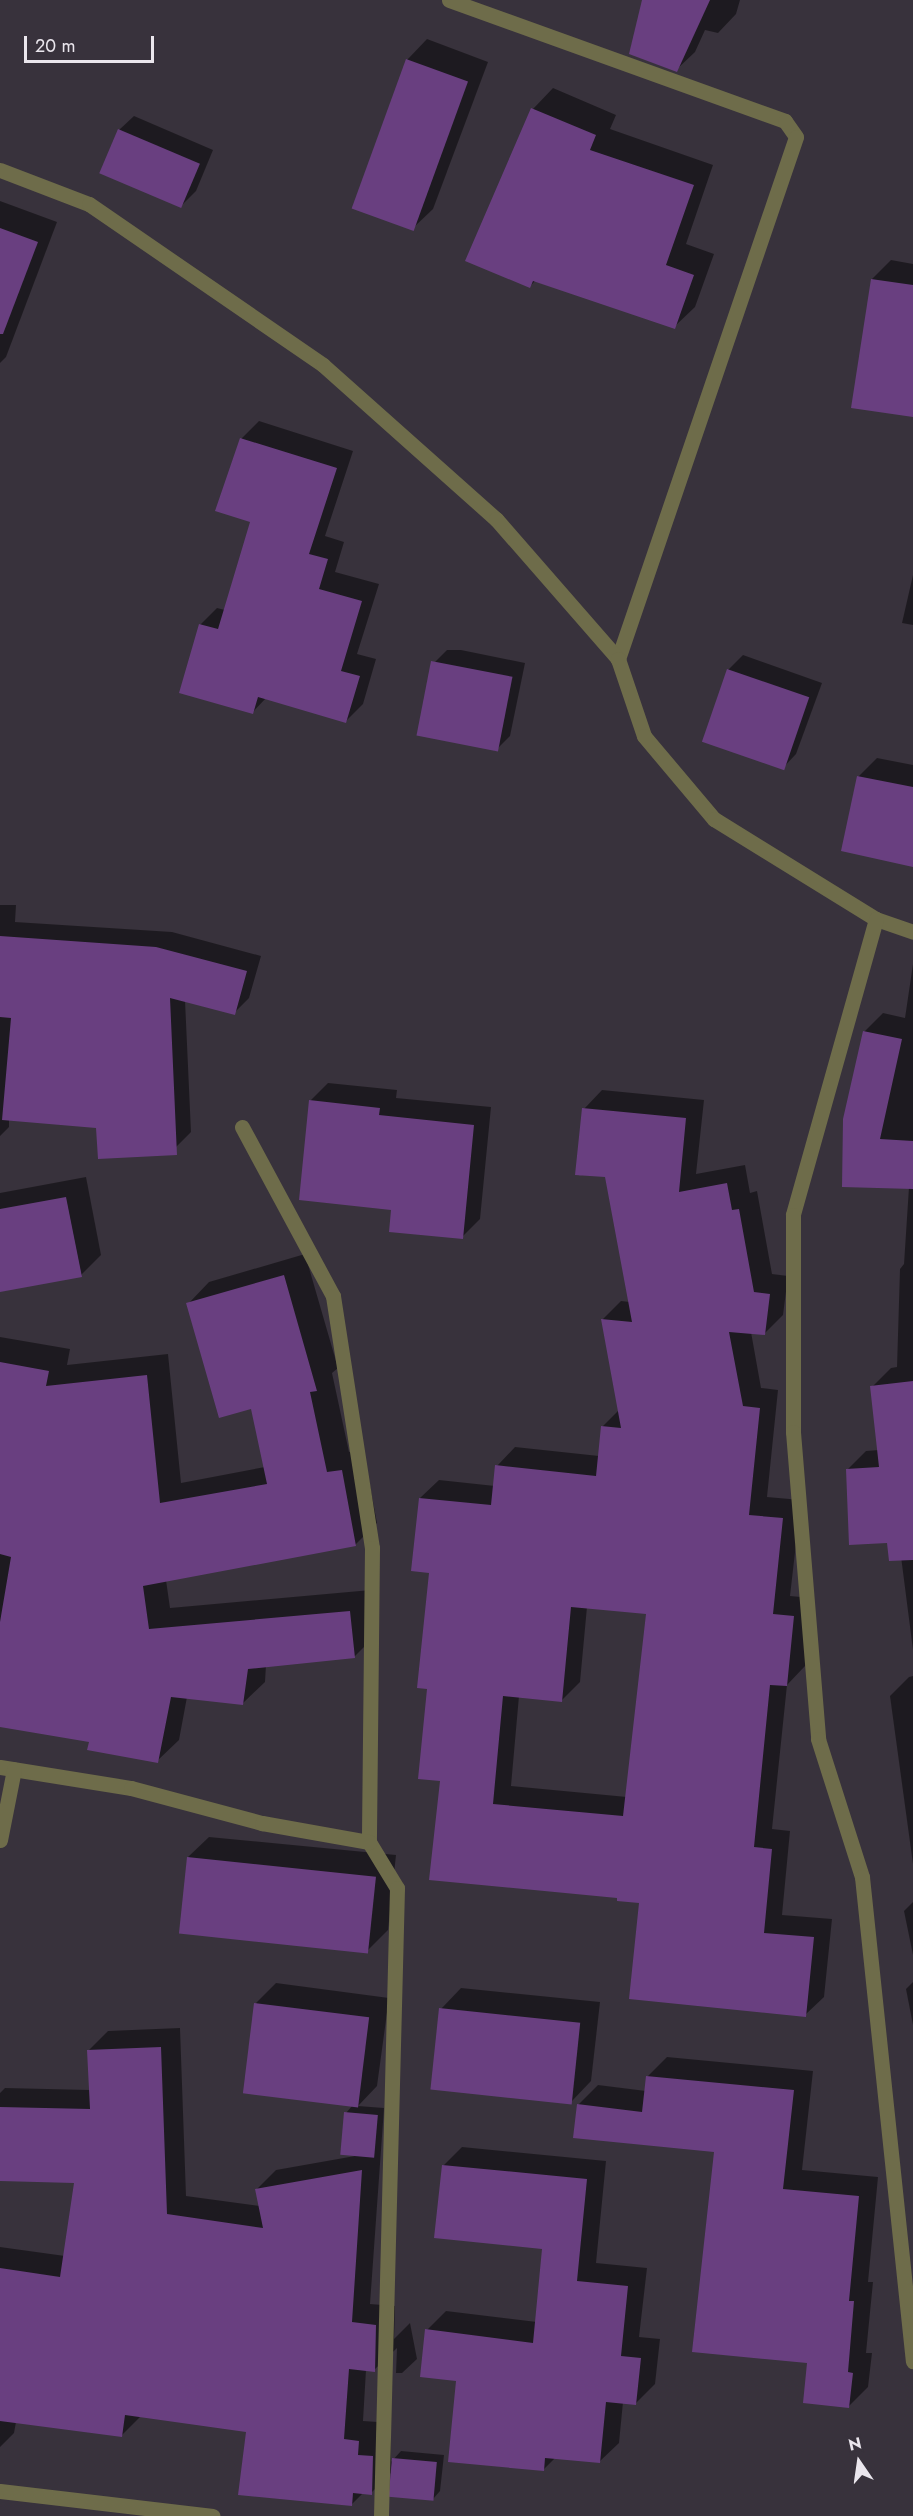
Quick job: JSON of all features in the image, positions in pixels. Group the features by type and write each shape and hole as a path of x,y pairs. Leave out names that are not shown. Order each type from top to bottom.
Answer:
{"street":[{"path":"449,0 785,122 796,137 618,659"},
{"path":"0,171 89,204 322,365 496,519 618,659 644,736 714,819 876,919 913,932"},
{"path":"876,919 793,1215 793,1432 818,1739 862,1877 913,2361"},
{"path":"242,1127 333,1296 372,1548 369,1842 397,1888 381,2516"},
{"path":"0,1840 7,1768 131,1788 262,1823 369,1842"},
{"path":"0,2491 213,2516"}],"building":[{"path":"642,0 710,0 677,72 629,54"},
{"path":"406,59 468,82 414,231 352,208"},
{"path":"531,108 596,135 590,150 694,185 666,265 694,275 675,329 533,281 530,288 465,261"},
{"path":"118,129 200,164 181,208 99,173"},
{"path":"0,228 38,242 3,334 0,334"},
{"path":"871,279 913,285 913,417 851,408"},
{"path":"240,438 337,468 309,554 328,559 319,589 362,601 341,671 360,676 346,723 258,697 253,714 179,693 199,624 218,629 250,522 215,511"},
{"path":"431,661 512,677 498,751 416,736"},
{"path":"727,669 809,697 784,770 702,742"},
{"path":"857,776 913,787 913,867 841,851"},
{"path":"0,936 156,947 247,971 235,1015 170,998 177,1155 98,1159 96,1128 2,1120 11,1018 0,1017"},
{"path":"863,1031 902,1039 880,1139 913,1141 913,1189 842,1187 843,1119"},
{"path":"309,1100 380,1108 379,1115 474,1125 463,1239 389,1232 391,1210 299,1200"},
{"path":"582,1108 686,1118 679,1192 727,1183 732,1210 739,1209 754,1292 770,1294 765,1335 729,1332 743,1406 760,1408 749,1515 783,1518 773,1614 794,1616 787,1686 770,1685 754,1847 772,1849 764,1933 814,1937 806,2017 629,1999 639,1903 617,1901 617,1898 429,1880 440,1781 418,1779 427,1689 417,1688 429,1573 411,1571 419,1498 491,1505 495,1465 596,1476 601,1426 621,1428 601,1319 632,1322 605,1177 575,1175","holes":["571,1607 646,1614 623,1816 493,1804 503,1696 562,1702"]},
{"path":"66,1197 82,1277 0,1292 0,1209"},
{"path":"284,1275 317,1391 310,1392 327,1472 342,1470 356,1546 143,1586 149,1629 350,1611 355,1658 248,1669 243,1705 171,1697 158,1763 87,1750 89,1742 0,1727 0,1622 11,1557 0,1554 0,1362 49,1371 46,1386 147,1375 160,1503 267,1484 251,1409 219,1418 186,1303"},
{"path":"913,1381 913,1560 889,1561 887,1543 849,1545 846,1469 879,1467 870,1386"},
{"path":"187,1857 376,1877 368,1953 179,1934"},
{"path":"254,2003 369,2017 358,2107 243,2093"},
{"path":"439,2008 580,2023 572,2104 430,2090"},
{"path":"161,2047 167,2214 263,2228 255,2189 362,2170 352,2322 376,2325 375,2372 349,2369 344,2439 359,2441 358,2455 373,2456 372,2495 353,2493 352,2506 238,2495 246,2432 125,2415 122,2437 0,2421 0,2268 60,2277 74,2183 0,2181 0,2107 90,2109 87,2050"},
{"path":"646,2076 794,2090 783,2189 859,2196 849,2301 854,2301 848,2372 853,2373 849,2408 803,2403 807,2363 692,2352 714,2152 573,2138 577,2104 642,2112"},
{"path":"344,2112 378,2115 374,2158 340,2155"},
{"path":"442,2165 587,2179 577,2281 628,2286 621,2356 641,2358 636,2405 606,2402 600,2463 545,2458 544,2471 448,2462 456,2381 420,2377 425,2329 533,2343 542,2249 434,2238"},
{"path":"392,2458 437,2462 433,2501 389,2497"}]}
